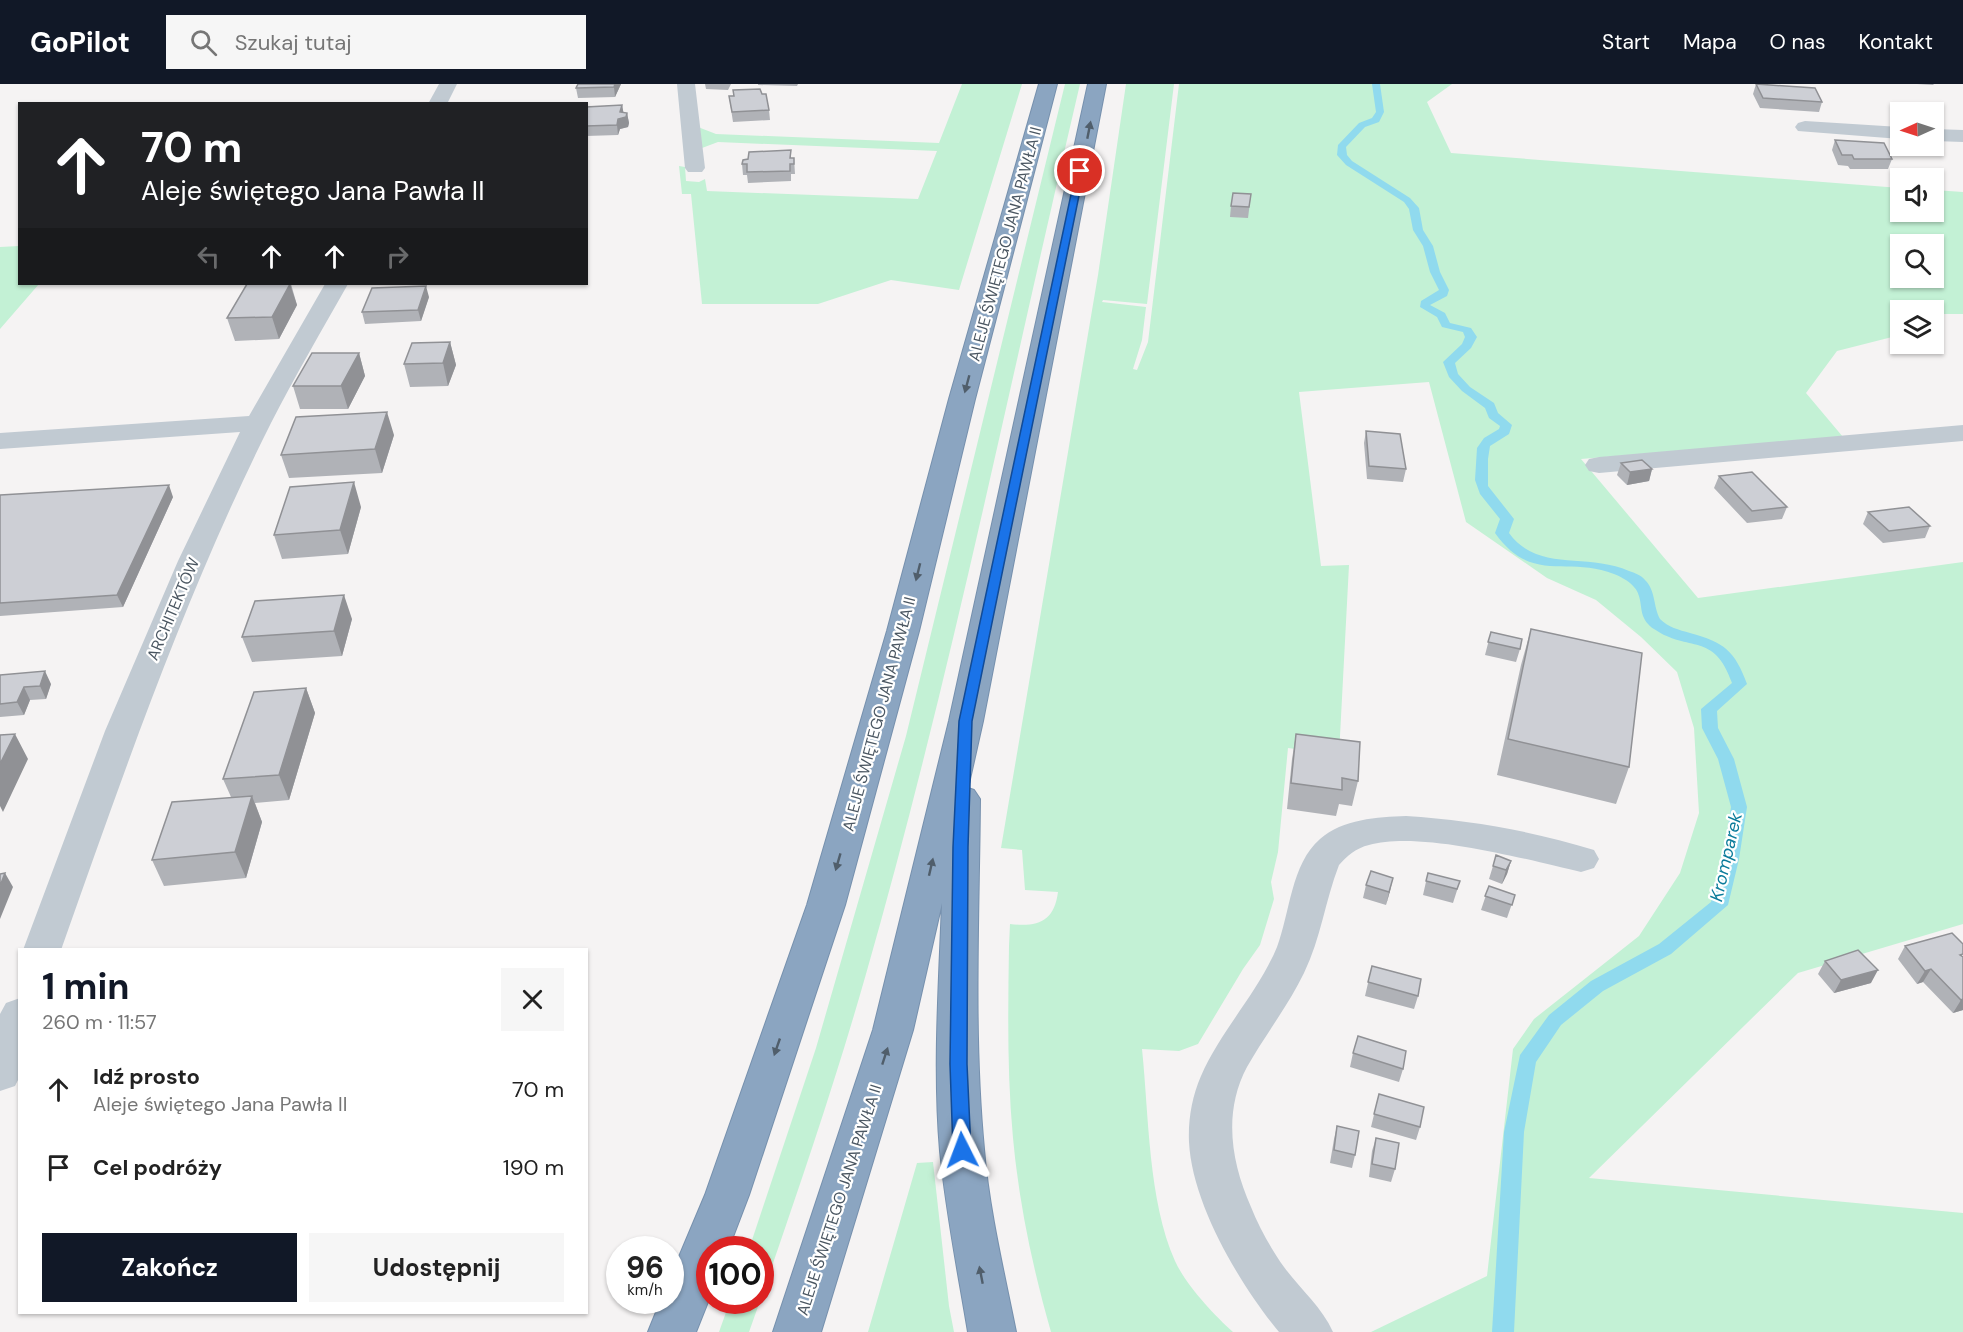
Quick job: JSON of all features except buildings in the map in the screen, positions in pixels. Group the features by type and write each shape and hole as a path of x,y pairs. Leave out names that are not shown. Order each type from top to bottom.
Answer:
{"highway":[{"name":"ALEJE ŚWIĘTEGO JANA PAWŁA II","path":"672,1332 727,1195 826,905 903,631 962,399 1048,84"},
{"name":"ALEJE ŚWIĘTEGO JANA PAWŁA II","path":"797,1332 893,1030 966,721 1097,84"},
{"path":"966,721 960,847 958,1064 962,1150 976,1248 992,1332"}],"street":[{"path":"438,102 448,84"},
{"path":"686,84 695,168"},
{"path":"1805,127 1890,132"},
{"path":"1944,135 1963,136"},
{"name":"ARCHITEKTÓW","path":"43,948 122,731 193,561 258,423 335,285"},
{"path":"0,441 258,423"},
{"path":"1599,465 1963,433"},
{"path":"1309,1332 1267,1282 1240,1233 1223,1193 1212,1158 1209,1127 1213,1101 1221,1076 1291,960 1308,912 1315,875 1327,854 1339,842 1358,834 1387,828 1424,830 1581,859"},
{"path":"0,1074 18,1020"}],"green space":[{"path":"962,84 1022,84 959,290 891,280 818,304 702,304 691,194 682,194 679,166 685,167 686,181 699,182 705,179 707,191 918,199 937,151 718,142 702,148 698,127 716,134 939,143"},
{"path":"1065,84 1080,84 925,753 854,1015 774,1260 774,1236 753,1236 816,1048 906,736"},
{"path":"1126,84 1174,84 1147,304 1103,300 1102,302 1146,307 1142,340 1133,369 1137,370 1148,342 1179,84 1452,84 1427,102 1451,153 1890,187 1890,222 1944,222 1944,191 1963,192 1963,314 1944,314 1944,300 1890,300 1890,338 1837,351 1806,393 1843,437 1581,459 1698,598 1963,562 1963,924 1798,973 1589,1178 1963,1213 1963,1332 1371,1332 1487,1276 1513,1049 1534,1019 1639,936 1680,873 1699,813 1694,728 1677,672 1641,637 1596,600 1547,578 1466,522 1429,382 1299,392 1321,566 1349,565 1339,755 1288,748 1278,852 1271,882 1274,899 1260,945 1198,1044 1179,1051 1142,1049 1151,1157 1159,1212 1166,1237 1175,1261 1193,1290 1233,1332 1051,1332 1027,1236 1016,1163 1009,1066 1009,946 1010,924 1029,924 1043,920 1053,910 1058,892 1025,890 1022,850 1001,848 1098,275"},
{"path":"18,246 18,285 38,285 0,329 0,247"},
{"path":"933,1162 954,1332 868,1332 917,1163"},
{"path":"725,1314 755,1314 749,1332 719,1332"}],"waterway":[{"name":"Kromparek","path":"1376,84 1380,112 1376,120 1362,125 1341,147 1342,155 1349,163 1407,200 1414,208 1418,230 1428,246 1435,272 1444,290 1443,294 1425,303 1425,307 1441,315 1446,325 1467,330 1471,337 1467,346 1449,362 1453,375 1466,389 1490,406 1493,415 1506,425 1505,431 1492,438 1483,448 1481,483 1488,497 1507,519 1502,533 1512,547 1525,556 1540,561 1604,566 1640,582 1646,592 1649,610 1654,621 1668,631 1705,642 1722,651 1731,662 1740,684 1709,709 1710,728 1726,759 1739,807 1731,859 1719,905 1665,949 1597,986 1555,1020 1527,1060 1514,1132 1503,1332"}],"route":[{"path":"962,1150 958,1064 961,938 960,847 966,721 1029,408 1080,171"}]}
